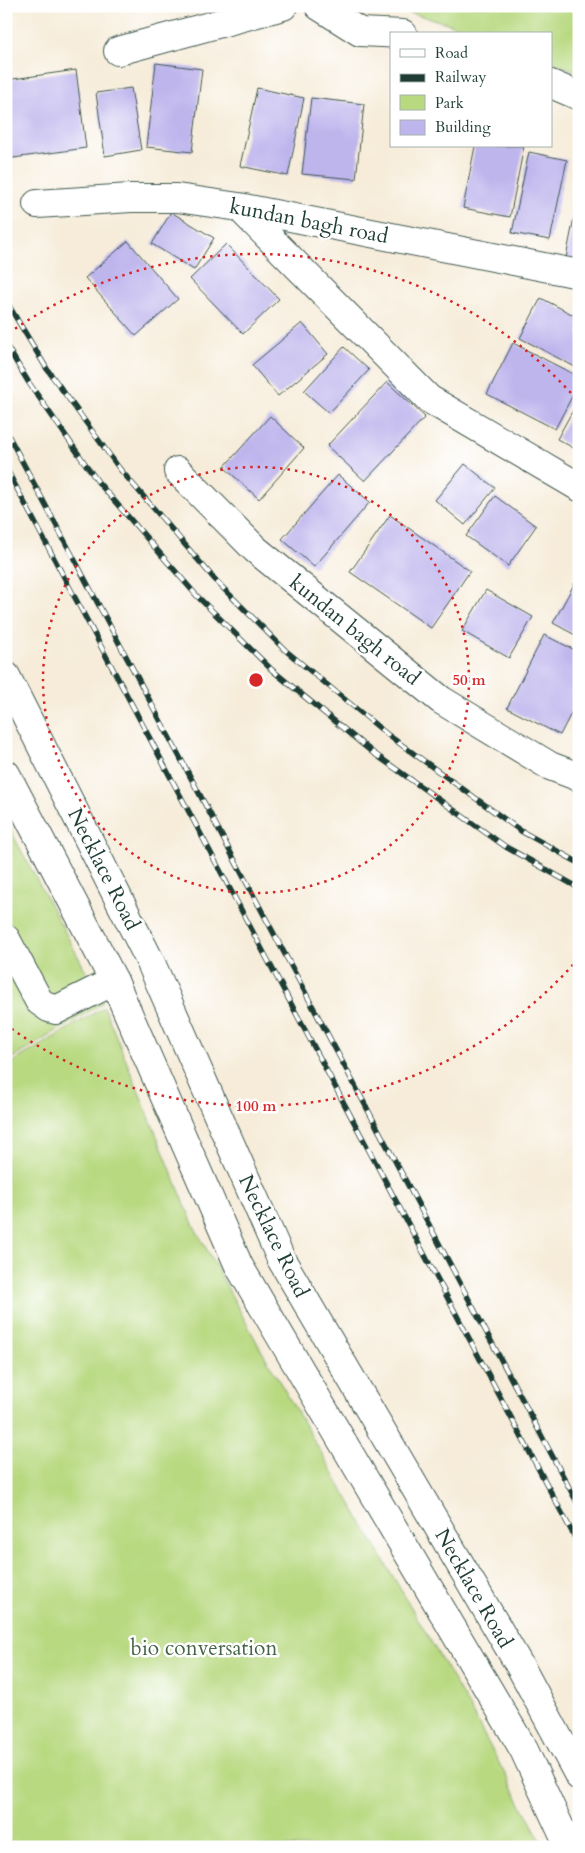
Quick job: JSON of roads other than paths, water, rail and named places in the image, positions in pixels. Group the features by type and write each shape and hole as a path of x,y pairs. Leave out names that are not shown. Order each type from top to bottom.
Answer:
{"main road":[{"path":"118,51 284,6"},
{"path":"319,6 360,32 390,33"},
{"path":"552,84 579,96"},
{"name":"kundan bagh road","path":"36,204 131,198 177,198 239,207 579,274"},
{"path":"239,207 429,399 579,487"},
{"name":"kundan bagh road","path":"178,471 256,549 441,700 550,766 579,776"},
{"name":"Necklace Road","path":"6,676 151,963 281,1259 521,1668 579,1776"},
{"name":"Necklace Road","path":"6,774 114,980 239,1266 524,1750 569,1847"},
{"path":"6,939 39,1001 49,1008 56,1010 114,980"}],"railway":[{"path":"6,301 47,369 119,468 217,582 285,650 388,735 521,831 579,863"},
{"path":"6,345 29,383 98,482 197,596 272,670 372,752 506,847 579,888"},
{"path":"6,431 579,1506"},
{"path":"6,468 579,1545"}],"park label":[{"name":"bio conversation","path":"204,1648"}]}
